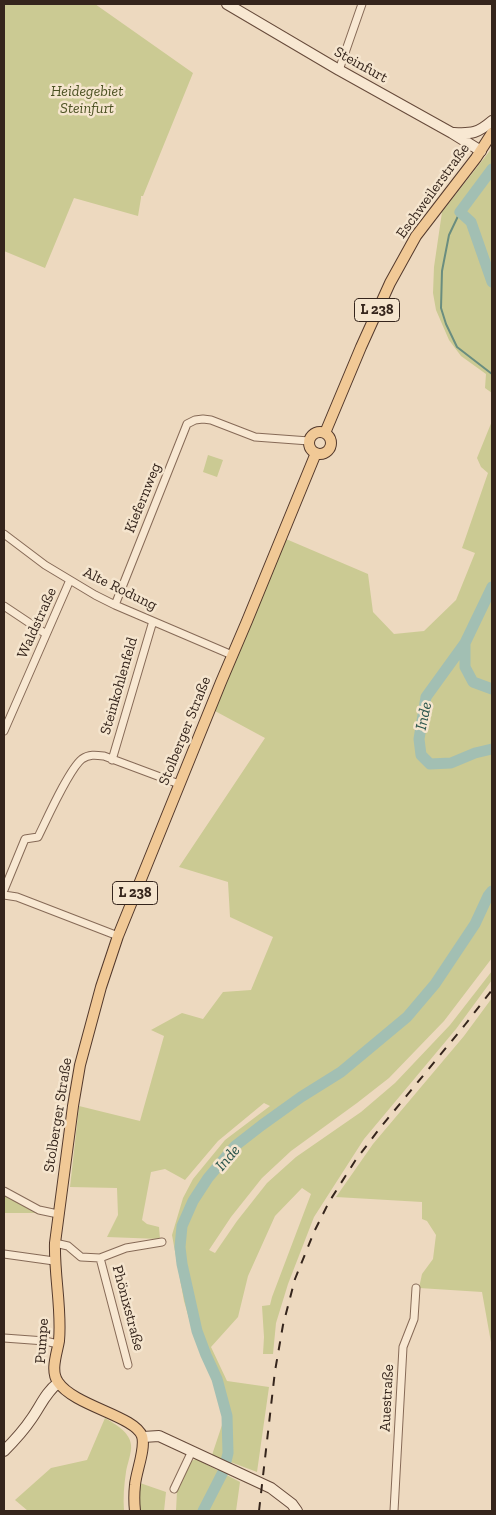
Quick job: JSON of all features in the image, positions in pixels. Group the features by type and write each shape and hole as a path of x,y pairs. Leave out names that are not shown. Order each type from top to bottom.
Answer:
{"main road":[{"name":"Eschweilerstraße","path":"325,433 390,283 416,236 481,151 492,133"},
{"path":"316,453 312,450 309,441 311,436 315,433 325,433"},
{"name":"L 238","path":"316,453 327,452 331,446 330,438 325,433"},
{"name":"Stolberger Straße","path":"58,1214 81,1058 118,936 316,453"},
{"name":"Pumpe","path":"58,1214 54,1261 59,1317 54,1371 58,1383"},
{"path":"58,1383 89,1405 134,1426 140,1431 143,1437 143,1447 135,1484 135,1511"}],"street":[{"name":"Steinfurt","path":"227,4 481,151"},
{"path":"339,70 362,4"},
{"path":"452,133 469,134 477,132 492,121"},
{"name":"Kiefernweg","path":"115,605 188,424 195,420 210,420 255,437 309,441"},
{"name":"Alte Rodung","path":"4,534 45,565 115,605 232,655"},
{"name":"Waldstraße","path":"4,731 70,580"},
{"path":"4,606 46,634"},
{"name":"Steinkohlenfeld","path":"112,760 153,621"},
{"path":"4,890 25,839 38,837 73,769 82,759 93,755 104,756 179,784"},
{"path":"4,895 16,897 118,936"},
{"path":"4,1191 39,1210 58,1214"},
{"name":"Phönixstraße","path":"55,1243 68,1246 81,1257 100,1258 126,1248 162,1242"},
{"path":"4,1254 54,1261"},
{"name":"Phönixstraße","path":"100,1258 128,1365"},
{"name":"Auestraße","path":"394,1511 403,1347 414,1319 416,1288"},
{"path":"4,1338 58,1344"},
{"name":"Pumpe","path":"4,1451 29,1423 48,1392 58,1383"},
{"path":"143,1437 159,1436 271,1488 292,1504 297,1511"},
{"path":"174,1489 192,1451"}],"green space":[{"name":"Heidegebiet Steinfurt","path":"4,4 95,4 193,73 143,196 141,196 138,216 74,198 45,268 4,251"},
{"path":"492,148 492,393 485,388 486,374 461,356 449,340 436,310 433,293 434,267 442,212"},
{"path":"492,421 492,958 444,1021 389,1078 291,1151 262,1178 231,1217 209,1250 215,1253 267,1183 296,1157 361,1112 395,1083 450,1025 492,971 492,980 456,1029 364,1139 314,1217 288,1284 276,1323 273,1354 263,1354 262,1306 270,1305 311,1194 302,1188 275,1216 248,1276 238,1317 211,1347 227,1381 269,1387 257,1472 212,1455 225,1416 214,1381 193,1332 184,1301 172,1235 183,1198 193,1179 225,1140 270,1106 264,1103 218,1141 185,1180 165,1169 151,1172 142,1220 147,1224 159,1227 160,1239 107,1237 118,1215 117,1188 70,1187 79,1106 140,1121 164,1036 151,1030 182,1013 203,1019 223,992 251,990 273,937 230,917 228,882 179,867 265,738 215,711 286,539 368,574 373,612 394,634 424,631 456,600 475,553 462,548 488,473 481,467 477,458"},
{"path":"208,455 223,460 217,477 203,472"},
{"path":"492,998 492,1348 482,1292 419,1288 422,1274 433,1259 436,1235 427,1221 422,1219 422,1202 336,1197 373,1144 464,1036"},
{"path":"4,1195 39,1213 4,1213"},
{"path":"105,1418 125,1432 130,1440 131,1451 125,1482 124,1511 28,1511 15,1500 51,1468 87,1460"},
{"path":"196,1459 240,1482 236,1511 176,1511 177,1491 191,1461"},
{"path":"140,1483 166,1492 164,1511 140,1511 138,1498"}],"waterway":[{"name":"Inde","path":"492,169 460,212 471,222 492,282"},
{"path":"460,212 449,235 442,271 441,308 457,347 492,374"},
{"name":"Inde","path":"492,587 465,643 426,697 419,739 421,755 430,764 451,763 475,753 492,749"},
{"path":"465,643 465,667 473,682 492,689"},
{"name":"Inde","path":"203,1511 224,1470 228,1453 227,1416 217,1379 197,1331 182,1264 180,1247 182,1226 193,1201 208,1178 235,1146 301,1097 341,1072 407,1017 435,984 475,924 492,891"}],"railway":[{"path":"259,1511 275,1371 283,1325 295,1279 314,1232 329,1202 355,1161 492,990"}]}
